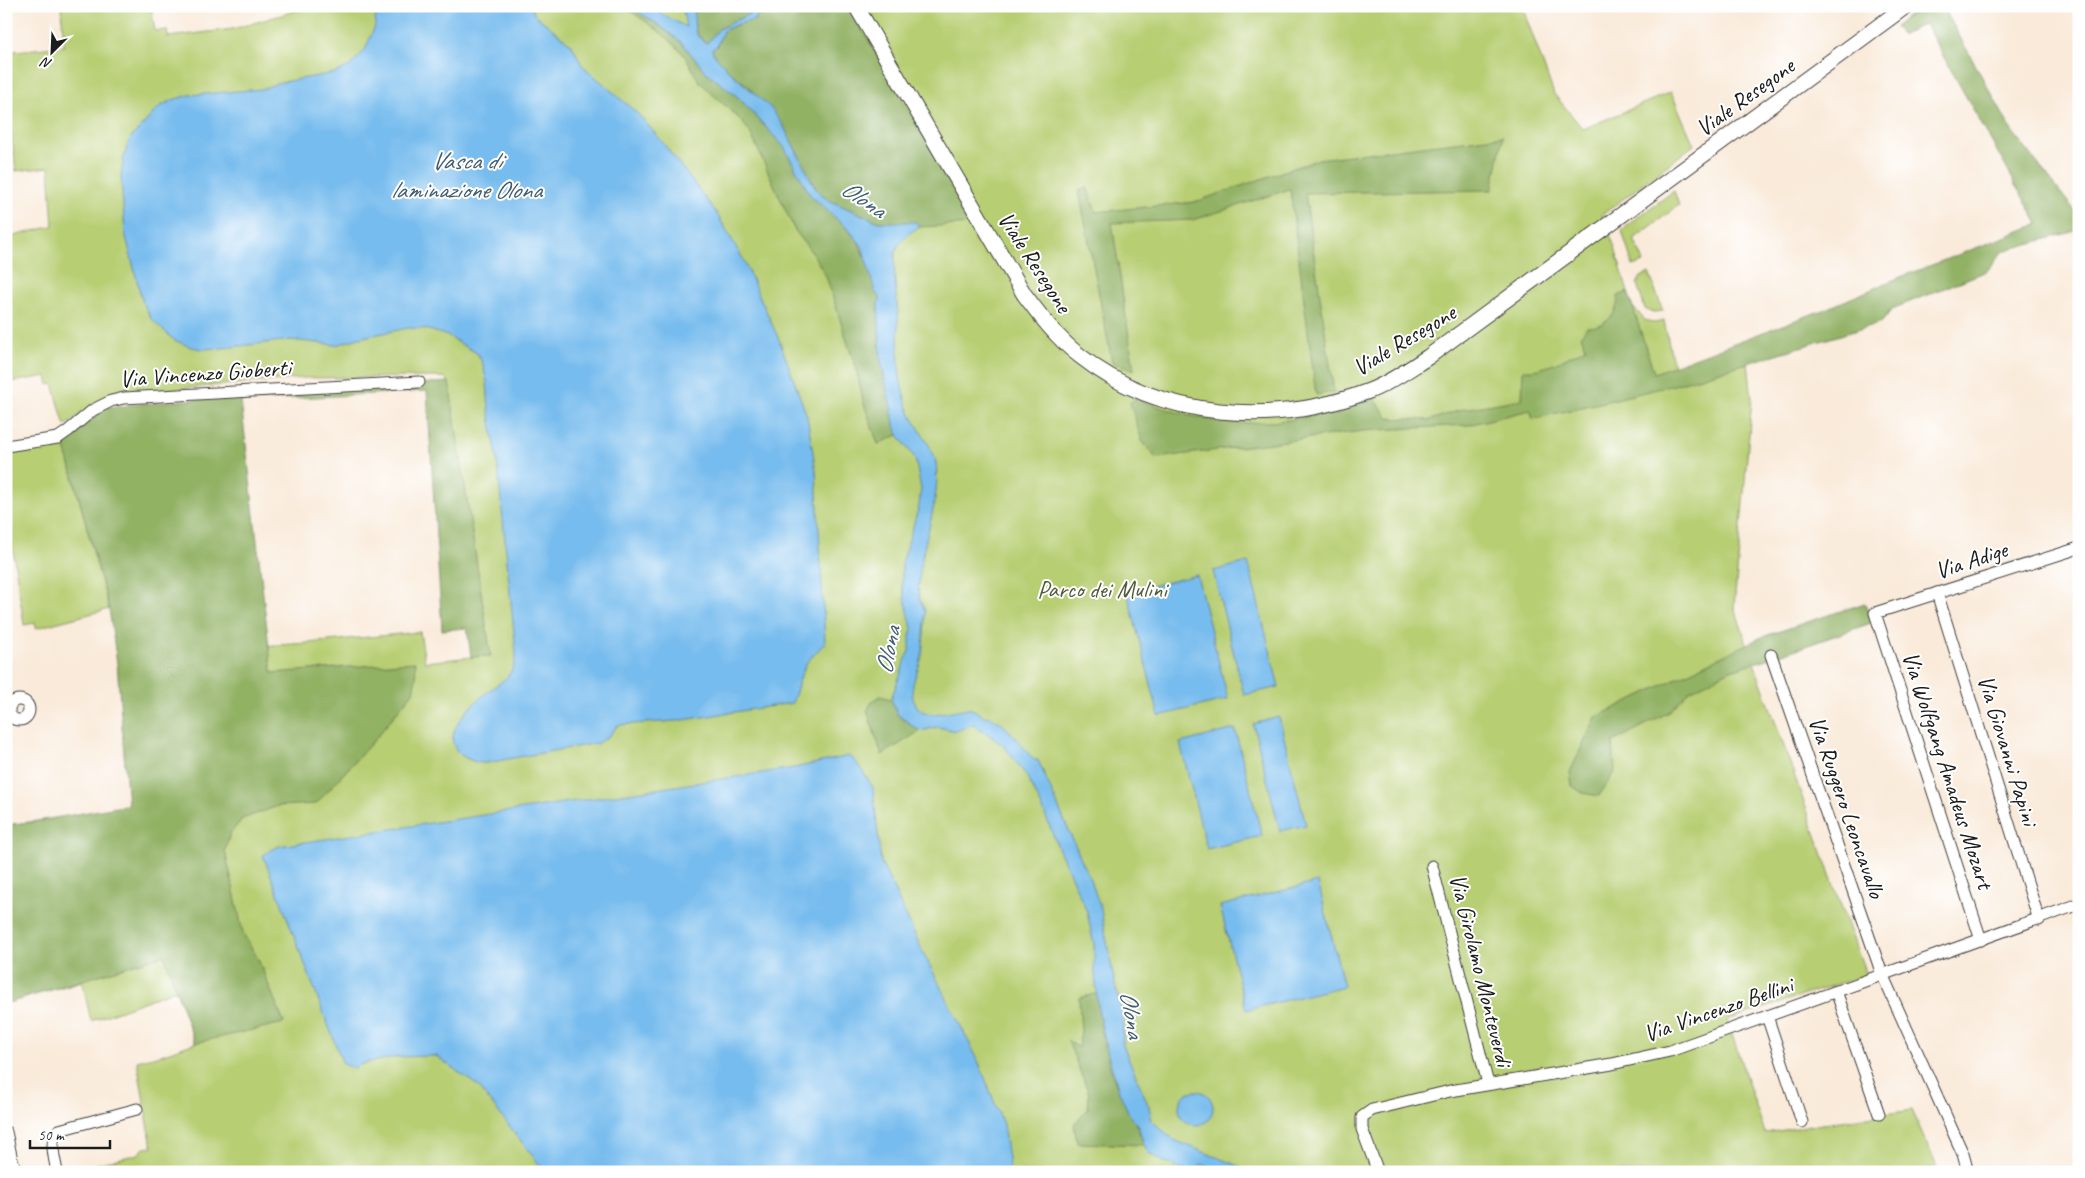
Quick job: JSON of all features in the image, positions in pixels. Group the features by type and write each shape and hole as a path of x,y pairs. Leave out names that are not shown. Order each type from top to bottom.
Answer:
{"street":[{"name":"Viale Resegone","path":"856,6 1010,270 1040,316 1080,356 1128,386 1155,397 1198,408 1252,413 1307,409 1339,401 1371,390 1428,358 1906,6"},
{"name":"Via Vincenzo Gioberti","path":"6,446 58,438 93,410 111,401 124,398 419,382"},
{"name":"Via Adige","path":"1875,613 2079,548"},
{"name":"Via Giovanni Papini","path":"1937,594 2039,920"},
{"name":"Via Wolfgang Amadeus Mozart","path":"1875,613 1981,940"},
{"name":"Via Ruggero Leoncavallo","path":"1772,655 1882,974 1963,1154 1968,1172"},
{"name":"Via Girolamo Monteverdi","path":"1432,866 1488,1084"},
{"name":"Via Vincenzo Bellini","path":"1378,1172 1362,1129 1362,1117 1372,1110 1450,1091 1612,1064 1670,1051 1882,974 2039,920 2079,904"},
{"path":"1836,991 1879,1114"},
{"path":"1767,1016 1802,1122"},
{"path":"57,1172 53,1142 55,1133 59,1130 137,1109"},
{"path":"6,1132 12,1160 17,1172"}],"green space":[{"name":"Parco dei Mulini","path":"61,6 151,6 155,31 167,30 168,37 233,29 302,9 302,6 1522,6 1554,94 1583,129 1671,92 1694,145 1602,215 1614,245 1632,306 1645,320 1655,323 1664,321 1674,367 1746,346 1752,399 1734,607 1866,975 1727,1020 1765,1133 1912,1110 1937,1167 1919,1172 65,1172 138,1154 144,1148 152,1147 137,1061 195,1043 176,990 91,1021 82,981 8,1003 6,825 99,812 153,797 129,654 308,643 420,632 425,662 481,656 449,382 444,377 303,378 119,394 96,403 65,426 53,384 49,385 47,376 6,383 6,238 53,226 49,167 16,171 6,91 6,52 64,46"},
{"path":"623,6 629,6 681,42 705,71 739,98 784,147 810,195 841,222 858,241 881,300 878,303 881,362 898,435 878,444 863,401 856,369 826,276 813,254 794,229 750,132 701,83 686,57 670,40"},
{"path":"694,6 758,6 755,11 719,29 707,43 702,40 697,32"},
{"path":"761,6 795,6 803,12 814,15 814,6 848,6 975,224 919,227 918,224 879,222 828,200 816,189 784,127 748,86 717,59 711,49 717,46 723,31 738,24 755,20"},
{"path":"1922,6 1950,6 1946,12 2012,131 2079,216 2079,230 2003,251 1987,271 1892,309 1882,322 1877,324 1674,385 1533,419 1530,410 1468,425 1363,431 1156,458 1142,441 1130,403 1135,398 1197,417 1226,422 1254,423 1311,416 1374,397 1388,418 1430,420 1464,409 1522,399 1523,370 1539,369 1548,366 1586,348 1581,335 1587,327 1600,325 1610,318 1616,308 1618,296 1628,292 1654,373 1828,308 1898,278 2038,224 1925,24 1901,35 1895,26"},
{"path":"1503,136 1492,190 1305,193 1334,392 1316,395 1290,189 1193,220 1112,223 1134,370 1112,362 1079,191 1087,187 1096,212 1195,202 1319,159"},
{"path":"1674,191 1679,205 1634,239 1644,262 1633,266 1622,231 1632,221"},
{"path":"1649,273 1663,311 1653,312 1645,309 1637,284 1641,277"},
{"path":"449,382 491,656 471,657 467,628 442,630 427,391 241,401 272,673 415,662 416,677 413,692 376,738 316,804 278,806 242,819 230,834 225,850 243,933 258,959 284,1023 195,1043 164,955 8,1003 6,825 128,805 117,663 109,609 64,443 106,407 284,392"},
{"path":"64,443 109,609 36,628 35,623 24,625 11,538 6,538 6,450"},
{"path":"1865,603 1871,623 1731,670 1688,692 1669,712 1613,742 1615,771 1599,796 1583,793 1572,786 1570,772 1596,717 1762,637"},
{"path":"880,696 891,699 898,715 920,731 882,755 867,711 873,700"},
{"path":"1098,993 1102,1029 1110,1067 1144,1145 1077,1143 1074,1124 1088,1109 1089,1094 1068,1041 1078,1047 1081,1032 1079,998"}],"water":[{"name":"Vasca di laminazione Olona","path":"376,6 531,6 534,14 572,45 582,65 638,114 660,139 716,212 743,259 780,342 807,416 816,471 825,642 805,666 792,703 677,721 618,725 609,736 598,743 489,763 479,763 468,759 457,751 453,742 454,732 467,711 508,675 513,667 516,654 497,459 489,410 487,383 483,365 478,354 448,336 426,329 408,328 359,338 336,345 291,340 203,349 191,347 174,340 151,319 142,300 125,233 121,176 129,140 159,107 172,100 190,95 263,89 277,83 335,73 350,66 365,50 375,26"},
{"path":"629,6 648,6 686,27 682,6 694,6 696,32 707,43 719,29 755,11 758,6 761,6 755,20 738,24 723,31 717,46 712,49 713,53 730,72 771,108 784,127 816,189 828,200 879,222 916,222 919,227 908,234 900,243 896,251 894,265 899,360 903,393 913,419 934,456 937,478 936,493 923,552 918,592 925,611 925,625 922,656 912,691 915,703 926,713 933,714 971,709 984,716 991,717 1009,730 1034,760 1038,760 1093,886 1101,910 1115,985 1123,1014 1123,1045 1149,1107 1152,1121 1174,1140 1236,1165 1246,1172 1222,1172 1201,1164 1198,1172 1187,1172 1149,1153 1144,1145 1138,1126 1129,1114 1118,1089 1108,1054 1099,1015 1094,945 1087,912 1043,809 1026,775 1004,746 974,724 956,731 938,727 920,731 898,715 891,699 910,648 912,629 902,585 902,563 919,506 921,489 915,458 898,435 894,422 881,362 878,303 881,299 875,292 862,246 849,230 810,195 784,147 739,98 705,71 681,42"},
{"path":"1248,562 1279,687 1244,695 1213,571"},
{"path":"1197,575 1228,699 1159,716 1127,592"},
{"path":"1279,717 1306,825 1280,831 1253,724"},
{"path":"1235,729 1262,836 1207,849 1180,743"},
{"path":"849,756 857,763 873,787 881,862 922,950 977,1058 1003,1124 1010,1172 545,1172 478,1086 436,1056 397,1057 365,1063 354,1068 343,1064 263,855 279,846 794,768"},
{"path":"1318,882 1344,986 1246,1010 1220,906"},
{"path":"1196,1091 1203,1092 1208,1096 1212,1101 1212,1115 1208,1120 1203,1124 1196,1125 1189,1124 1184,1120 1180,1115 1179,1108 1180,1101 1184,1096 1189,1092"}],"water label":[{"name":"Olona","path":"864,198"},
{"name":"Olona","path":"887,650"},
{"name":"Olona","path":"1133,1014"}]}
